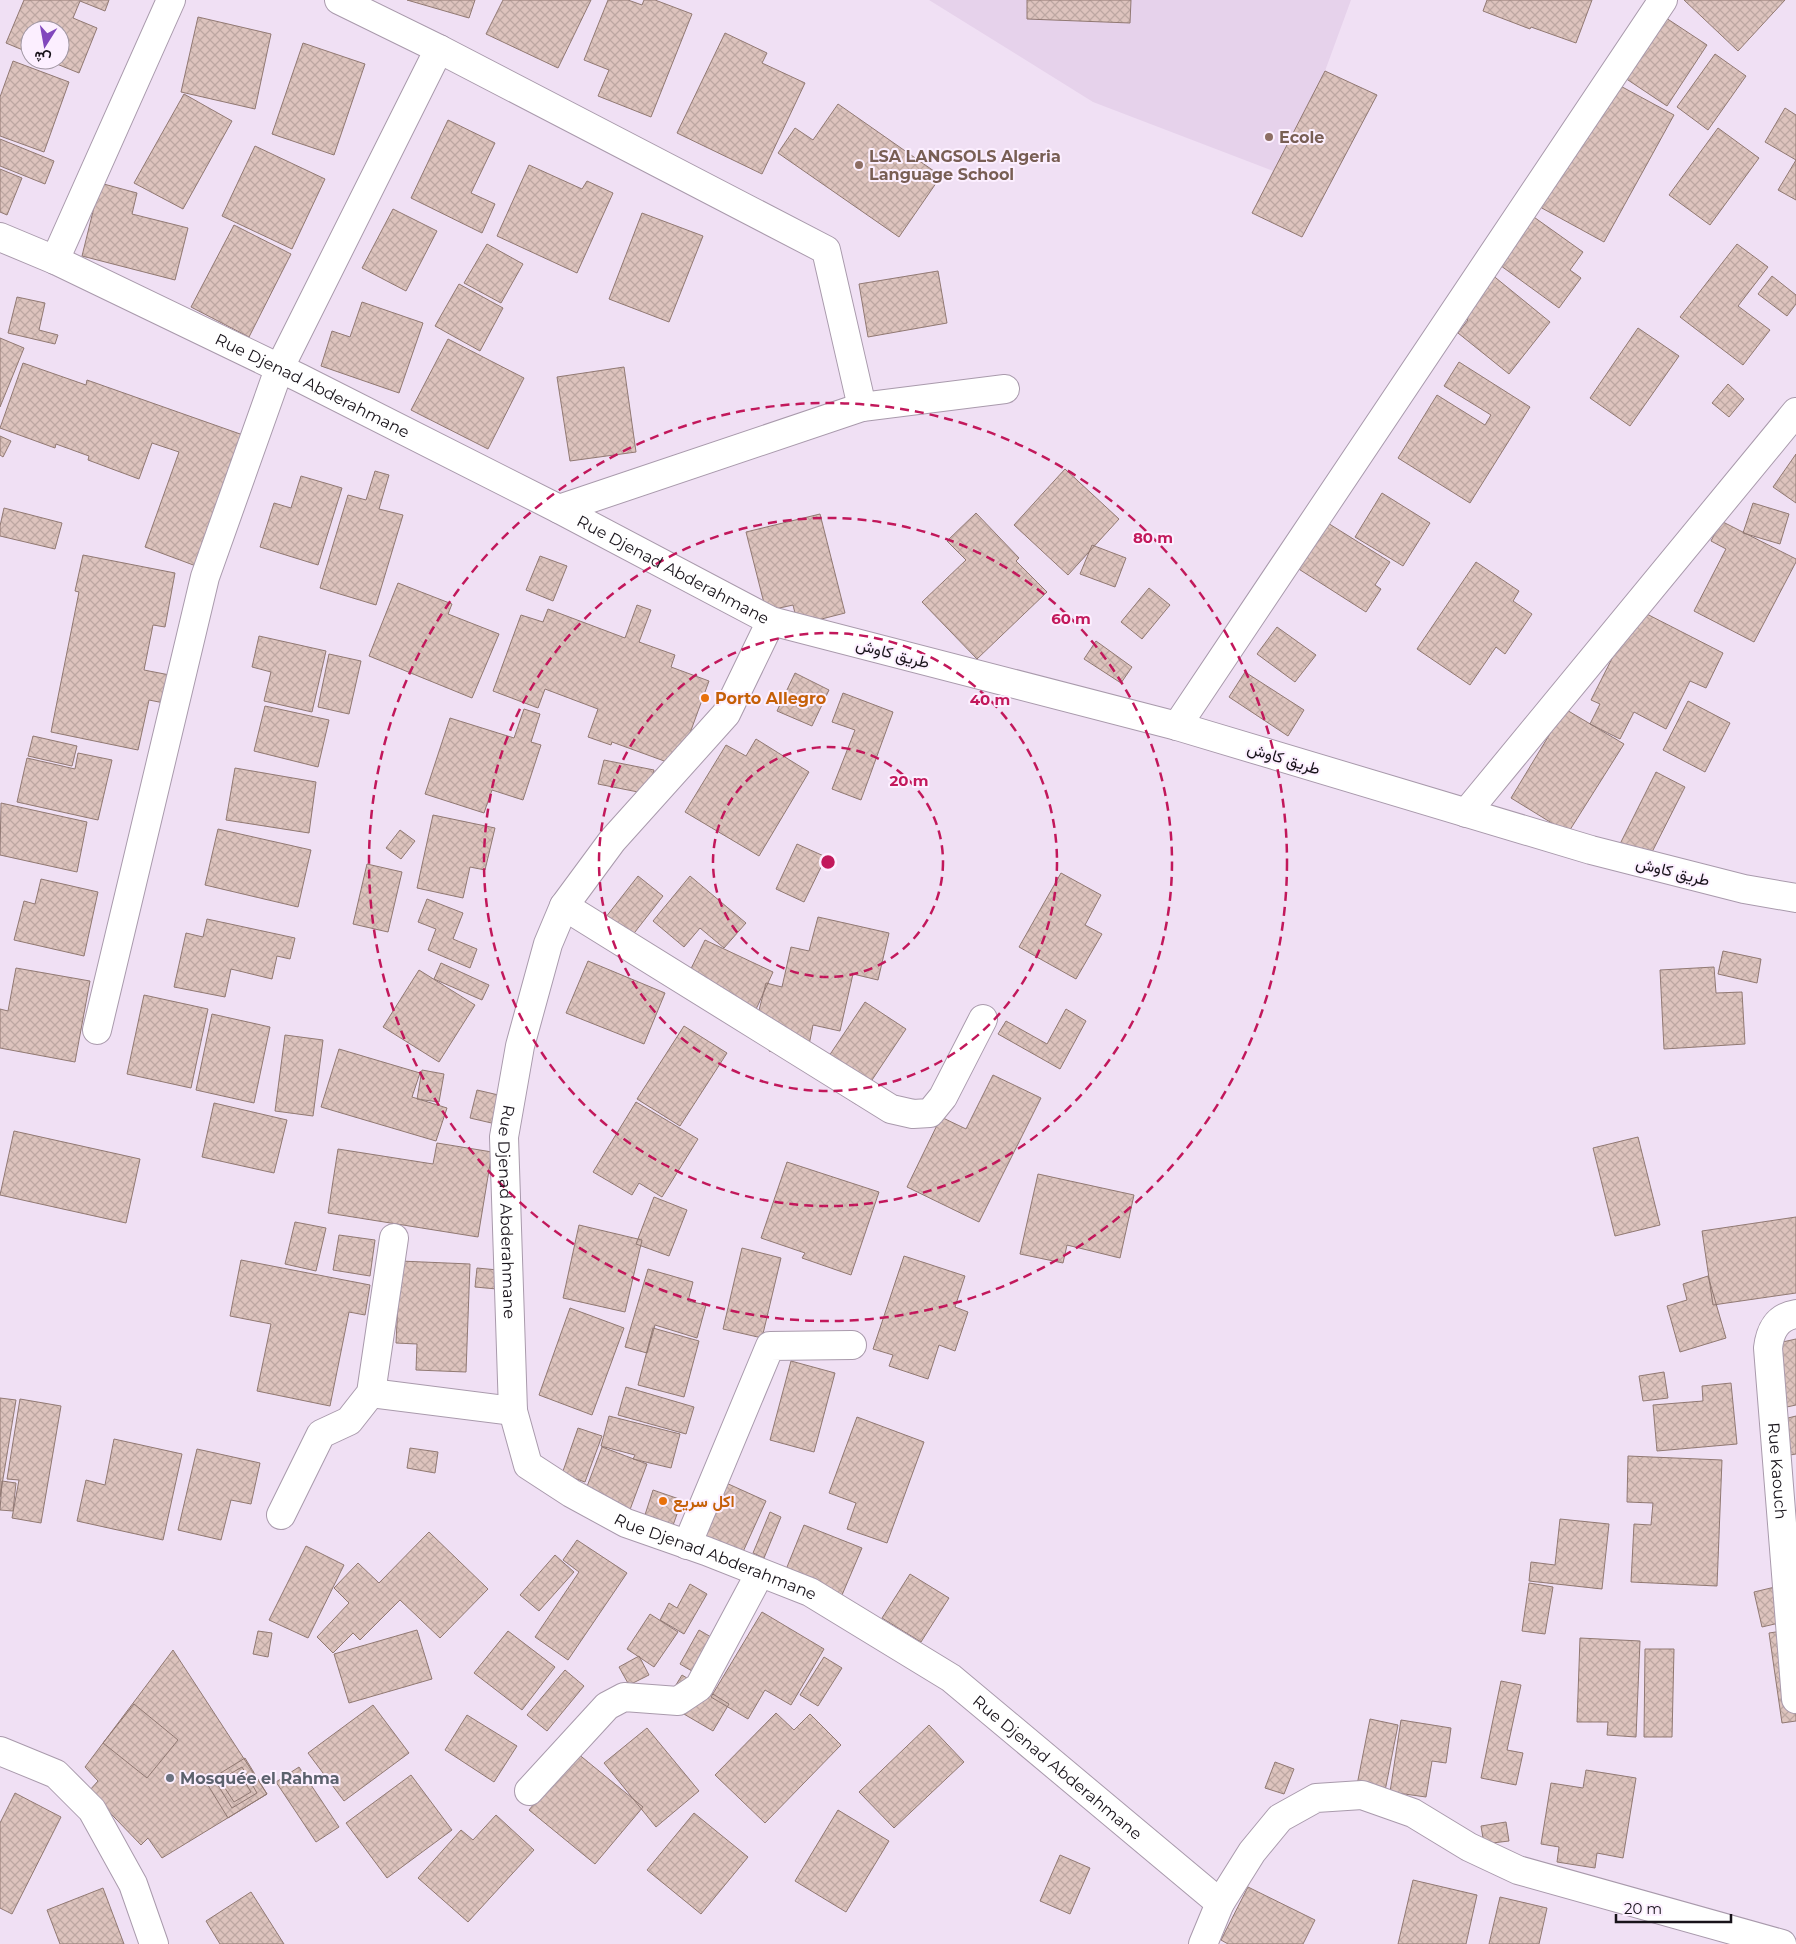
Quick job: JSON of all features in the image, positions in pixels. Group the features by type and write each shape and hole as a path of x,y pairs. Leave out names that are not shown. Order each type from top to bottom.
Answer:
{"street":[{"path":"55,260 171,0"},
{"path":"339,0 439,49 826,250 862,407"},
{"path":"1177,726 1663,0"},
{"path":"97,1030 206,577 279,368 439,49"},
{"name":"Rue Djenad Abderahmane","path":"0,237 55,260 279,368 559,509 771,620 726,714 612,840 564,906 548,944 520,1046 504,1137 514,1411 528,1465 570,1493 626,1523 810,1592 951,1678 1220,1903"},
{"path":"559,509 862,407 1005,389"},
{"path":"1466,813 1796,412"},
{"name":"طريق كاوش","path":"771,620 1177,726 1591,850 1744,889 1796,898"},
{"path":"564,906 891,1109 913,1114 930,1113 943,1097 984,1019"},
{"path":"281,1515 321,1434 349,1421 371,1393 394,1238"},
{"name":"Rue Kaouch","path":"1796,1314 1789,1315 1778,1322 1770,1333 1768,1363 1796,1700"},
{"path":"687,1545 770,1346 852,1345"},
{"path":"371,1393 514,1411"},
{"path":"529,1792 607,1706 624,1697 678,1700 699,1687 760,1573"},
{"path":"1,1755 56,1774 92,1810 133,1884 154,1944"},
{"path":"1203,1944 1220,1903 1252,1852 1280,1818 1316,1798 1362,1795 1413,1813 1469,1846 1518,1870 1782,1944"}],"shaded area":[{"name":"Ecole","path":"929,0 1351,0 1325,71 1377,95 1302,237 1252,213 1273,171 1093,102"}],"building":[{"path":"24,0 109,0 105,11 80,1 73,18 97,28 79,73 70,69 70,20 20,20 20,49 6,43"},
{"path":"407,0 475,0 469,18"},
{"path":"503,0 591,0 558,68 486,34"},
{"path":"608,0 628,0 642,5 644,0 655,0 692,14 651,117 598,96 609,70 584,60"},
{"path":"1027,0 1131,0 1130,23 1027,19"},
{"path":"1487,0 1592,0 1576,43 1531,27 1530,29 1483,11"},
{"path":"1684,0 1785,0 1738,51"},
{"path":"1660,14 1707,45 1667,106 1619,74"},
{"path":"198,17 271,34 255,109 181,92"},
{"path":"725,33 767,53 762,63 805,83 762,174 677,133"},
{"path":"303,43 365,64 334,155 272,134"},
{"path":"1715,54 1746,76 1708,130 1677,107"},
{"path":"13,61 20,64 20,70 37,70 69,82 44,152 0,136 0,97"},
{"path":"1325,71 1377,95 1302,237 1252,213"},
{"path":"1613,82 1674,115 1604,242 1540,207"},
{"path":"184,94 232,121 183,209 134,183"},
{"name":"LSA LANGSOLS Algeria Language School","path":"838,104 941,176 899,237 778,153 795,128 813,140"},
{"path":"1785,108 1796,115 1796,160 1765,142"},
{"path":"448,120 495,143 471,193 495,204 482,233 411,198"},
{"path":"1718,128 1759,158 1710,225 1669,195"},
{"path":"0,139 54,161 45,184 0,166"},
{"path":"255,146 325,179 292,249 222,216"},
{"path":"1796,160 1796,200 1778,190"},
{"path":"529,165 582,189 587,181 613,193 577,273 497,236"},
{"path":"0,169 22,178 7,215 0,212"},
{"path":"100,183 137,193 132,214 188,228 175,280 82,256"},
{"path":"393,209 437,231 406,291 362,268"},
{"path":"642,213 703,236 669,322 609,299"},
{"path":"1531,215 1583,252 1570,270 1581,278 1559,308 1497,263"},
{"path":"234,225 291,254 249,337 191,307"},
{"path":"487,244 523,264 501,303 464,283"},
{"path":"1737,244 1768,267 1738,306 1770,330 1743,365 1680,317"},
{"path":"1480,265 1550,322 1509,374 1458,333 1468,320 1448,303"},
{"path":"938,271 947,323 868,337 859,284"},
{"path":"1772,276 1796,295 1796,304 1787,316 1758,294"},
{"path":"459,284 503,308 480,351 435,326"},
{"path":"17,297 45,303 39,330 58,335 55,344 8,333"},
{"path":"362,302 423,323 399,393 321,366 332,331 350,337"},
{"path":"1638,328 1679,356 1630,426 1590,398"},
{"path":"0,338 24,348 0,407"},
{"path":"448,339 524,378 488,449 411,410"},
{"path":"1459,362 1530,407 1470,503 1398,458 1437,395 1485,425 1491,415 1444,386"},
{"path":"23,363 86,385 87,380 243,435 196,566 145,547 179,452 152,443 139,479 88,460 89,456 56,444 55,448 0,428"},
{"path":"624,367 636,452 570,461 557,377"},
{"path":"1728,384 1744,399 1729,417 1712,403"},
{"path":"0,436 11,441 3,457 0,455"},
{"path":"1796,454 1796,503 1773,487"},
{"path":"1065,469 1119,519 1068,575 1014,525"},
{"path":"375,471 389,475 379,509 403,515 376,605 320,588 348,495 366,500"},
{"path":"301,476 342,488 318,565 260,547 274,503 291,508"},
{"path":"1382,493 1430,523 1403,566 1355,537"},
{"path":"1753,503 1789,514 1780,544 1743,533"},
{"path":"4,508 62,523 55,549 0,536"},
{"path":"976,513 1019,558 1016,561 1047,592 977,659 922,602 966,560 947,541"},
{"path":"820,514 845,613 798,625 793,605 766,611 746,532"},
{"path":"1323,520 1390,562 1375,585 1381,589 1366,612 1294,566"},
{"path":"1721,521 1796,559 1754,642 1694,611 1726,549 1711,541"},
{"path":"1092,545 1126,558 1115,587 1080,574"},
{"path":"83,555 175,573 165,627 153,625 144,670 185,678 179,706 149,700 138,750 51,732 79,592 75,591"},
{"path":"540,556 567,566 553,601 526,590"},
{"path":"1476,562 1519,591 1513,601 1532,614 1505,654 1496,647 1470,685 1417,649"},
{"path":"398,583 452,604 448,614 499,634 472,698 369,656"},
{"path":"1149,588 1170,605 1142,639 1121,622"},
{"path":"637,605 651,610 639,642 675,655 671,667 709,681 678,766 612,742 611,745 588,737 598,709 545,689 538,708 493,691 521,615 543,622 548,609 625,638"},
{"path":"1637,609 1723,653 1706,688 1690,681 1666,729 1634,712 1620,739 1590,724 1600,704 1591,700"},
{"path":"1277,627 1316,655 1295,682 1257,654"},
{"path":"259,636 326,651 312,712 264,701 271,672 252,667"},
{"path":"1096,641 1132,667 1121,683 1084,659"},
{"path":"329,654 361,661 349,714 318,707"},
{"path":"1245,672 1304,710 1288,736 1229,697"},
{"path":"795,673 829,690 812,726 777,711"},
{"path":"843,693 893,712 861,800 832,789 855,730 832,722"},
{"path":"1688,701 1730,723 1705,772 1663,750"},
{"path":"265,706 329,720 318,767 254,751"},
{"path":"524,709 540,714 531,742 541,745 523,800 492,790 484,813 425,794 450,718 514,738"},
{"path":"1565,709 1624,744 1568,833 1511,798"},
{"path":"33,736 77,746 72,766 28,756"},
{"path":"756,739 809,772 759,856 685,812 726,745 746,756"},
{"path":"78,753 112,760 98,820 17,802 27,758 75,769"},
{"path":"604,760 654,770 648,794 598,784"},
{"path":"235,768 316,782 309,833 226,820"},
{"path":"1656,772 1685,787 1648,860 1619,846"},
{"path":"1,803 87,822 77,872 0,855"},
{"path":"433,815 495,828 485,870 470,867 463,898 417,888"},
{"path":"218,829 311,850 298,907 205,885"},
{"path":"400,830 415,841 401,859 386,848"},
{"path":"797,844 826,857 804,902 776,889"},
{"path":"367,864 402,872 388,932 353,924"},
{"path":"1061,873 1101,895 1085,925 1102,934 1076,979 1019,947"},
{"path":"638,876 663,896 628,941 602,922"},
{"path":"690,876 746,923 724,948 700,928 684,947 653,921"},
{"path":"41,879 98,892 84,956 14,940 24,901 35,904"},
{"path":"427,899 463,913 453,939 477,949 470,968 428,950 436,929 418,922"},
{"path":"818,917 889,933 878,980 853,974 840,1031 813,1025 806,1060 769,1051 773,1034 754,1030 766,983 782,987 791,947 809,951"},
{"path":"207,919 295,938 290,959 277,956 272,979 231,969 225,997 174,987 186,933 203,937"},
{"path":"705,940 773,972 753,1016 684,983"},
{"path":"1723,951 1761,959 1757,983 1718,974"},
{"path":"588,961 665,993 644,1044 566,1013"},
{"path":"441,963 489,985 482,1000 434,979"},
{"path":"1714,967 1716,993 1742,992 1745,1044 1664,1049 1660,970"},
{"path":"16,968 90,981 75,1062 0,1048 0,1009 8,1011"},
{"path":"419,970 475,1005 439,1062 383,1027"},
{"path":"144,995 208,1009 191,1088 127,1074"},
{"path":"865,1002 906,1029 856,1104 815,1077"},
{"path":"1066,1009 1086,1021 1060,1069 998,1034 1006,1021 1047,1044"},
{"path":"212,1014 270,1027 254,1103 196,1090"},
{"path":"684,1026 727,1053 680,1126 637,1099"},
{"path":"285,1035 323,1040 313,1116 275,1111"},
{"path":"339,1049 420,1073 412,1097 447,1108 436,1141 321,1107"},
{"path":"422,1070 444,1074 439,1102 417,1099"},
{"path":"993,1075 1041,1098 979,1222 907,1187 941,1117 966,1129"},
{"path":"477,1090 507,1097 500,1125 470,1118"},
{"path":"636,1102 698,1139 662,1197 639,1183 632,1195 593,1172"},
{"path":"214,1103 287,1120 274,1173 202,1157"},
{"path":"14,1131 140,1159 126,1223 0,1195"},
{"path":"1638,1137 1660,1225 1615,1236 1593,1148"},
{"path":"437,1143 492,1152 478,1237 328,1213 338,1149 433,1164"},
{"path":"787,1162 879,1192 851,1275 802,1258 805,1253 761,1238"},
{"path":"1038,1174 1134,1195 1120,1258 1067,1245 1063,1263 1020,1254"},
{"path":"654,1197 687,1210 669,1256 636,1244"},
{"path":"1796,1217 1796,1293 1713,1305 1702,1231"},
{"path":"295,1222 326,1228 316,1271 285,1264"},
{"path":"579,1225 642,1240 625,1312 563,1298"},
{"path":"339,1235 375,1240 370,1276 333,1270"},
{"path":"742,1248 781,1258 762,1338 723,1329"},
{"path":"904,1256 965,1276 955,1307 968,1312 955,1351 939,1345 928,1379 889,1366 893,1355 873,1349"},
{"path":"241,1260 370,1285 365,1315 349,1312 330,1406 257,1391 271,1324 230,1316"},
{"path":"400,1261 470,1264 466,1372 416,1370 417,1344 396,1343"},
{"path":"477,1268 498,1270 497,1289 475,1287"},
{"path":"648,1269 693,1282 688,1301 706,1305 697,1338 655,1325 647,1353 625,1347"},
{"path":"1708,1276 1726,1338 1680,1352 1667,1306 1687,1300 1683,1284"},
{"path":"570,1308 624,1328 592,1415 539,1395"},
{"path":"653,1328 699,1341 684,1397 638,1385"},
{"path":"1796,1339 1796,1405 1773,1410 1760,1347"},
{"path":"791,1361 835,1373 814,1452 770,1440"},
{"path":"1664,1372 1668,1398 1643,1401 1639,1376"},
{"path":"1731,1383 1737,1444 1657,1451 1653,1405 1703,1401 1702,1386"},
{"path":"626,1387 694,1407 686,1434 618,1415"},
{"path":"0,1398 16,1400 0,1497"},
{"path":"20,1399 61,1406 41,1523 12,1518 19,1480 7,1479"},
{"path":"609,1416 680,1434 671,1468 633,1459 635,1455 601,1446"},
{"path":"1796,1416 1796,1454 1790,1455 1780,1420"},
{"path":"857,1417 924,1442 887,1543 847,1529 856,1503 829,1493"},
{"path":"578,1428 602,1436 585,1482 562,1474"},
{"path":"114,1439 182,1454 163,1540 77,1521 86,1480 105,1485"},
{"path":"602,1447 647,1464 628,1515 583,1497"},
{"path":"410,1448 438,1452 435,1473 407,1468"},
{"path":"197,1449 260,1463 251,1504 231,1500 221,1540 178,1530"},
{"path":"1628,1456 1722,1460 1717,1586 1631,1582 1634,1524 1651,1525 1653,1503 1627,1502"},
{"path":"704,1473 766,1501 742,1554 680,1526"},
{"path":"2,1481 16,1483 13,1511 0,1510"},
{"path":"653,1490 682,1500 671,1531 643,1521"},
{"path":"770,1512 781,1517 764,1558 753,1553"},
{"path":"1560,1519 1609,1524 1602,1589 1529,1581 1531,1562 1555,1565"},
{"path":"804,1525 862,1548 842,1595 785,1572"},
{"path":"429,1532 488,1589 440,1638 400,1600 360,1640 353,1633 333,1653 317,1637 349,1603 334,1588 358,1563 379,1583"},
{"path":"577,1540 627,1573 568,1660 535,1637 579,1572 563,1560"},
{"path":"306,1546 344,1565 308,1638 269,1620"},
{"path":"555,1555 574,1572 539,1611 520,1595"},
{"path":"910,1574 949,1598 921,1642 882,1618"},
{"path":"1796,1582 1796,1619 1762,1627 1754,1592"},
{"path":"1529,1583 1553,1587 1545,1634 1522,1631"},
{"path":"690,1584 707,1594 684,1634 660,1620 669,1603 677,1608"},
{"path":"762,1612 824,1649 791,1705 765,1690 748,1719 711,1697"},
{"path":"650,1614 678,1632 654,1667 627,1649"},
{"path":"1796,1629 1796,1721 1782,1723 1769,1633"},
{"path":"417,1630 432,1679 349,1703 334,1654"},
{"path":"699,1630 728,1647 709,1681 680,1664"},
{"path":"258,1631 272,1633 268,1657 253,1654"},
{"path":"508,1631 555,1667 522,1710 474,1673"},
{"path":"1580,1638 1640,1641 1636,1737 1607,1735 1608,1722 1577,1722"},
{"path":"1645,1649 1674,1649 1672,1737 1644,1737"},
{"path":"173,1650 267,1794 162,1858 148,1838 141,1845 89,1791 98,1781 85,1767"},
{"path":"639,1656 649,1675 629,1685 619,1667"},
{"path":"824,1657 842,1668 818,1706 800,1695"},
{"path":"565,1670 584,1686 547,1731 527,1715"},
{"path":"682,1675 729,1704 713,1731 665,1703"},
{"path":"1501,1681 1521,1685 1507,1750 1523,1753 1516,1785 1481,1778"},
{"path":"134,1704 178,1740 147,1778 103,1743"},
{"path":"373,1705 409,1753 344,1801 308,1753"},
{"path":"776,1713 794,1730 810,1714 841,1745 765,1823 715,1775"},
{"path":"467,1715 517,1746 494,1782 445,1750"},
{"path":"1370,1719 1398,1725 1385,1791 1357,1785"},
{"path":"1401,1720 1451,1728 1446,1763 1432,1761 1426,1797 1390,1792"},
{"path":"929,1725 964,1762 894,1828 859,1792"},
{"path":"647,1728 699,1791 656,1827 604,1763"},
{"path":"577,1753 643,1807 595,1864 529,1810"},
{"path":"245,1758 267,1794 228,1818 206,1782"},
{"path":"1275,1762 1294,1769 1284,1794 1265,1788"},
{"path":"242,1767 257,1793 232,1808 216,1782"},
{"path":"299,1767 339,1827 316,1842 276,1782"},
{"path":"1586,1770 1636,1778 1623,1858 1597,1853 1595,1868 1557,1862 1559,1847 1541,1844 1551,1783 1583,1788"},
{"path":"240,1774 251,1792 234,1802 223,1785"},
{"path":"411,1775 452,1830 387,1878 346,1823"},
{"path":"15,1793 61,1817 12,1914 0,1908 0,1823"},
{"path":"838,1810 889,1841 846,1912 795,1881"},
{"path":"694,1813 748,1857 701,1914 647,1870"},
{"path":"496,1815 534,1850 468,1922 418,1878 461,1830 473,1840"},
{"path":"1506,1822 1509,1841 1484,1844 1481,1826"},
{"path":"1060,1855 1090,1868 1070,1914 1040,1901"},
{"path":"1413,1880 1477,1895 1466,1944 1398,1944"},
{"path":"1248,1887 1315,1920 1303,1944 1228,1944 1221,1940"},
{"path":"103,1888 124,1944 60,1944 47,1910"},
{"path":"251,1892 284,1944 220,1944 206,1921"},
{"path":"1500,1897 1547,1908 1539,1944 1489,1944"}],"place":[{"name":"Ecole","path":"1269,137"},
{"name":"LSA LANGSOLS Algeria Language School","path":"859,165"},
{"name":"Porto Allegro","path":"705,698"},
{"name":"اكل سريع","path":"663,1501"},
{"name":"Mosquée el Rahma","path":"170,1778"}]}
